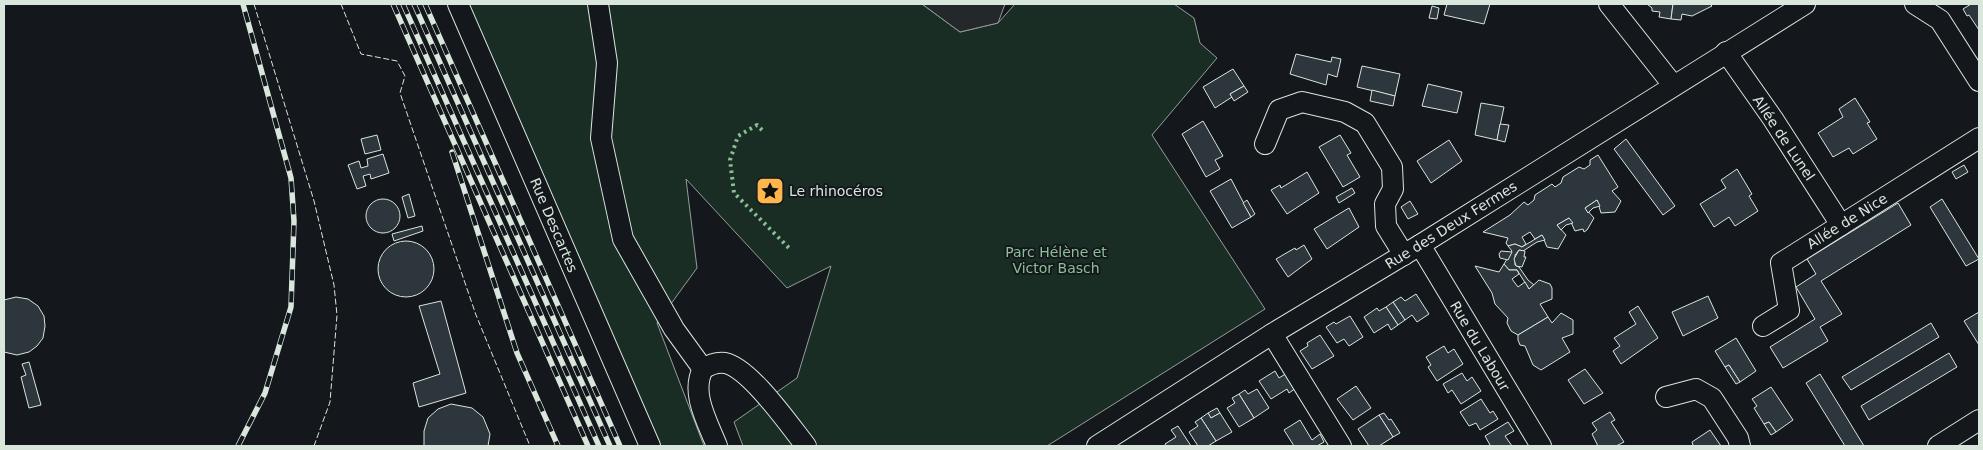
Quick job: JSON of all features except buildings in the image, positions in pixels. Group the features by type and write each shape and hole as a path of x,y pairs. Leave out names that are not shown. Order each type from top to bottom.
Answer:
{"street":[{"name":"Rue Descartes","path":"458,4 650,446"},
{"path":"598,4 607,63 601,138 623,239 674,329 703,369"},
{"path":"1609,4 1673,85"},
{"name":"Rue des Deux Fermes","path":"1097,446 1272,334 1412,250 1805,4"},
{"path":"1915,4 1940,20 1979,81"},
{"name":"Allée de Lunel","path":"1726,52 1773,119 1842,225"},
{"name":"Rue du Labour","path":"1265,144 1279,110 1302,102 1345,112 1365,123 1392,167 1394,188 1385,204 1386,226 1412,250 1541,446"},
{"name":"Allée de Nice","path":"1763,326 1789,310 1781,263 1979,138"},
{"path":"1272,334 1341,446"},
{"path":"717,446 697,390 697,379 703,369 716,363 726,364 737,369 759,388 806,446"},
{"path":"1666,397 1696,389 1712,398 1738,438 1740,446"},
{"path":"1938,446 1979,420"}],"green space":[{"name":"Parc Hélène et Victor Basch","path":"466,4 922,4 960,32 998,23 1015,4 1174,4 1194,18 1200,43 1217,58 1152,135 1265,309 1047,446 743,446 734,422 797,378 831,266 787,288 686,179 697,268 657,323 704,446 658,446"}],"shaded area":[{"path":"922,4 1005,4 998,23 960,32"}],"railway":[{"path":"238,446 265,393 291,307 294,221 291,178 243,4"},
{"path":"393,4 588,446"},
{"path":"403,4 599,446"},
{"path":"414,4 610,446"},
{"path":"425,4 620,446"},
{"path":"452,152 517,353 558,446"}],"hedge":[{"path":"762,130 757,125 738,136 730,160 734,193 789,248"}],"fence":[{"path":"254,4 314,201 334,285 337,315 330,402 314,446"},
{"path":"341,4 361,54 397,61 405,76 400,93 476,315 530,446"}],"place":[{"name":"Le rhinocéros","path":"770,191"}]}
